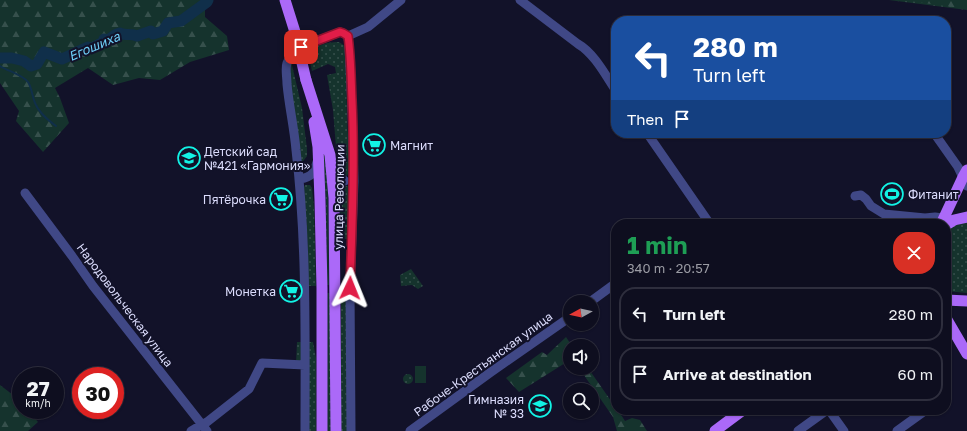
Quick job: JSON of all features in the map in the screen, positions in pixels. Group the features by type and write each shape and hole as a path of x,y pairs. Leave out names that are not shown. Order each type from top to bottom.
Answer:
{"main road":[{"name":"улица Революции","path":"285,0 295,32 306,80 319,156 322,288 322,431"},
{"name":"улица Революции","path":"306,80 330,156 334,198 336,431"},
{"path":"945,219 966,178"},
{"path":"951,221 967,217"},
{"path":"951,300 967,300"},
{"path":"951,327 967,354"},
{"path":"715,431 736,415"}],"street":[{"path":"306,431 304,179 296,146 289,102 286,70 287,64 291,55 301,47 340,32 348,36 368,27 401,0"},
{"path":"520,0 591,54 611,83"},
{"name":"улица Революции","path":"348,36 350,47 352,101 350,181 351,431"},
{"path":"650,138 703,219"},
{"path":"938,138 966,178"},
{"path":"304,179 312,175 316,168 319,156"},
{"path":"330,156 341,178 350,181"},
{"path":"304,179 313,181 317,187 320,200"},
{"path":"334,198 339,187 350,181"},
{"name":"Народовольческая улица","path":"25,192 93,286 204,428"},
{"path":"855,196 861,195 871,206 884,214 925,218 935,217 938,219"},
{"path":"599,295 611,287"},
{"name":"Рабоче-Крестьянская улица","path":"410,431 563,321"},
{"path":"191,431 204,428 207,422 249,389 262,363 305,365"},
{"path":"798,431 821,415"},
{"path":"832,415 844,431"},
{"path":"897,431 919,415"}],"green space":[{"path":"0,0 205,0 205,17 227,36 229,50 190,62 160,80 139,78 113,85 88,68 55,88 69,123 43,152 16,121 19,111 0,83"},
{"path":"889,0 967,0 967,10"},
{"path":"902,0 967,0 967,9"},
{"path":"339,42 345,46 346,56 347,119 350,170 347,176 341,174 327,75 336,73 335,67 328,64 312,71 307,49 327,43"},
{"path":"291,61 302,108 307,149 307,156 301,164 289,74"},
{"path":"324,154 328,187 329,285 327,285"},
{"path":"305,185 310,185 312,188 316,286 308,286"},
{"path":"343,186 348,186 349,188 348,239 344,239 340,222 340,200"},
{"path":"967,222 967,293 951,291 951,228"},
{"path":"411,269 423,286 418,289 412,285 401,286 400,275"},
{"path":"341,291 347,291 348,431 341,431"},
{"path":"327,293 330,293 331,431 327,431"},
{"path":"563,340 563,364 519,392 506,378 542,352 547,355"},
{"path":"297,342 302,342 302,360 296,363"},
{"path":"308,342 313,342 316,358 316,431 309,431"},
{"path":"415,366 426,366 426,383 415,383"},
{"path":"408,374 413,379 408,384 403,379"},
{"path":"584,375 593,375 598,383 589,383"},
{"path":"599,384 611,401 611,414 599,397"},
{"path":"0,385 12,394 12,419 36,419 38,422 28,431 0,431"},
{"path":"612,415 621,415 625,421 632,418 640,420 647,431 617,431"}],"waterway":[{"name":"Егошиха","path":"0,58 12,58 24,61 31,66 37,64 44,52 62,59 88,47 92,48 103,42 104,39 108,40 115,35 117,37 117,34 120,33 137,36 151,31 153,34 163,31 168,23 181,21 208,0"},
{"path":"0,66 19,75 28,82 37,107 41,113 56,126"}],"place":[{"name":"Магнит","path":"374,145"},
{"name":"Детский сад №421 «Гармония»","path":"189,158"},
{"name":"Фитанит","path":"892,194"},
{"name":"Пятёрочка","path":"281,199"},
{"name":"Монетка","path":"291,291"},
{"name":"Гимназия № 33","path":"540,406"}],"route":[{"path":"301,47 340,32 348,36 350,47 354,181 350,288"}]}
